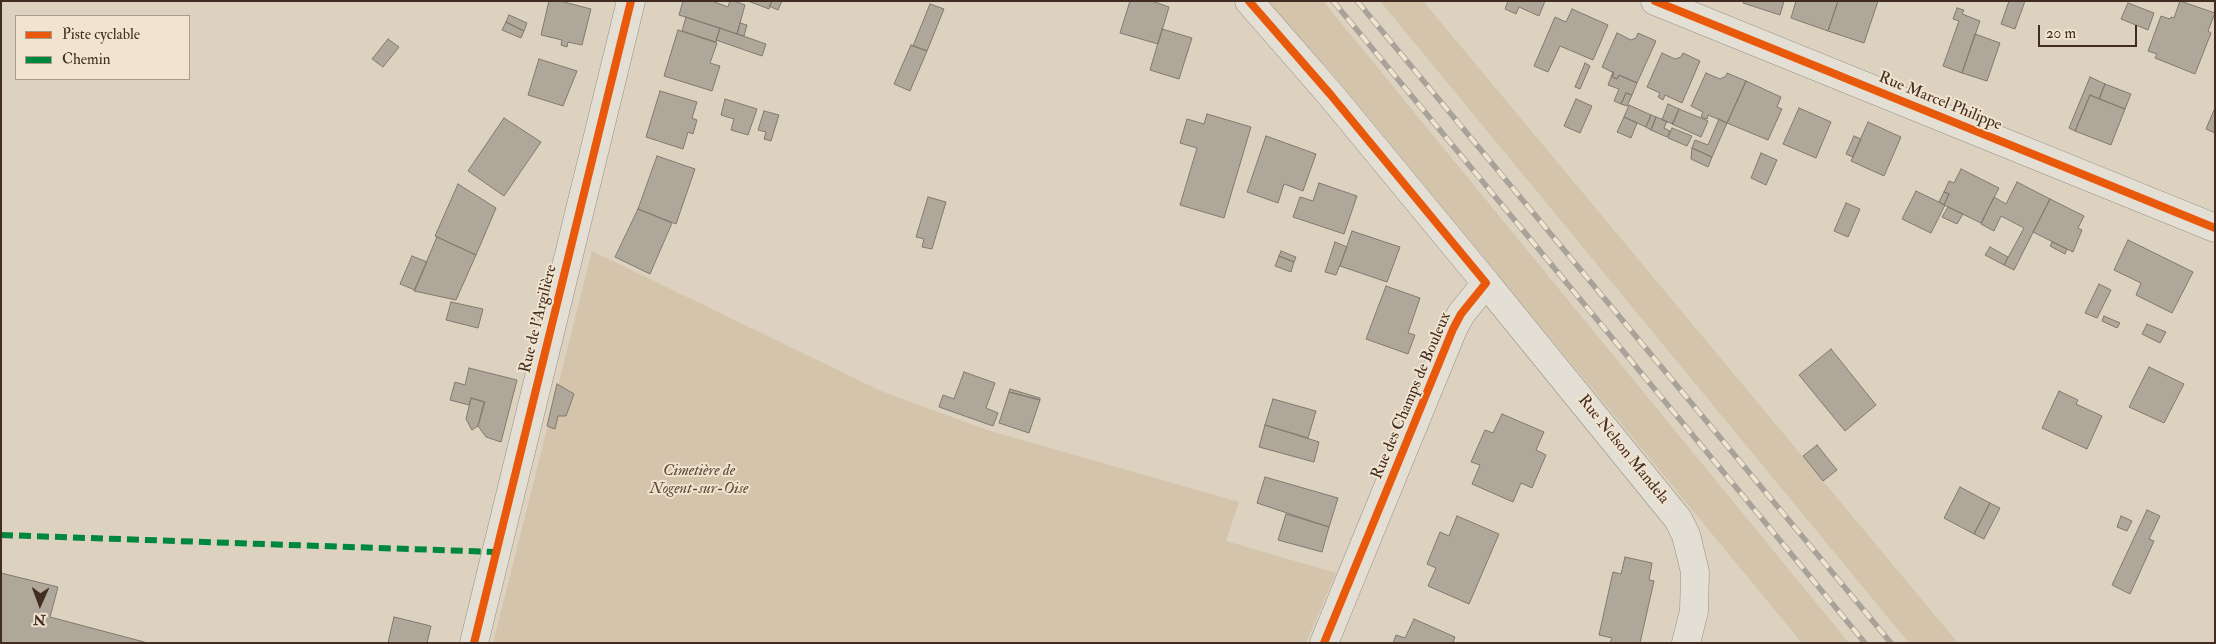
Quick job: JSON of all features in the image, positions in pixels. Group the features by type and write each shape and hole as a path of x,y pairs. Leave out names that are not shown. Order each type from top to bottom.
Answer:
{"street":[{"name":"Rue de l'Argilière","path":"474,643 631,1"},
{"path":"1249,1 1330,94 1486,283"},
{"name":"Rue Marcel Philippe","path":"1655,1 2215,228"},
{"name":"Rue des Champs de Bouleux","path":"1324,643 1453,329 1461,314 1486,283"},
{"name":"Rue Nelson Mandela","path":"1486,283 1678,519 1686,535 1695,572 1694,612 1686,643"}],"green space":[{"path":"1265,1 1323,1 1849,643 1802,643 1332,73"},
{"path":"1380,1 1423,1 1958,643 1909,643"},
{"name":"Cimetière de Nogent-sur-Oise","path":"592,251 881,391 990,431 1239,502 1226,541 1336,573 1306,643 493,643"}],"building":[{"path":"549,1 560,1 591,9 582,45 568,42 567,47 561,45 562,40 541,35"},
{"path":"683,1 712,1 728,7 730,1 734,1 745,5 737,34 679,15"},
{"path":"748,1 772,1 769,9"},
{"path":"772,1 782,1 778,10 769,6"},
{"path":"1130,1 1152,1 1169,7 1158,44 1120,33"},
{"path":"1508,1 1545,1 1539,16 1519,7 1516,14 1505,9"},
{"path":"1744,1 1784,1 1780,15 1743,3"},
{"path":"1796,1 1838,1 1828,31 1791,18"},
{"path":"1838,1 1878,1 1864,43 1828,31"},
{"path":"2009,1 2025,1 2015,29 2001,24"},
{"path":"2180,1 2215,13 2208,31 2211,33 2195,74 2155,58 2157,54 2148,51 2161,16 2170,19 2171,17 2174,18"},
{"path":"2128,3 2154,13 2148,30 2121,19"},
{"path":"930,4 944,9 927,51 913,46"},
{"path":"1957,8 1964,10 1962,14 1980,21 1962,73 1943,66 1959,21 1953,19"},
{"path":"1572,9 1608,25 1593,60 1560,46 1548,72 1534,66 1555,17 1566,22"},
{"path":"509,15 527,23 524,31 506,22"},
{"path":"686,17 720,28 716,42 682,31"},
{"path":"506,22 524,31 521,38 502,30"},
{"path":"740,23 747,25 744,36 737,34"},
{"path":"720,28 766,44 762,56 716,40"},
{"path":"1162,29 1192,38 1179,79 1150,70"},
{"path":"678,30 717,43 710,63 720,66 712,91 664,76"},
{"path":"1617,33 1631,40 1636,38 1638,33 1656,41 1637,83 1619,75 1617,79 1612,77 1614,73 1602,67"},
{"path":"1975,34 2000,43 1987,81 1962,73"},
{"path":"388,39 399,47 383,67 372,59"},
{"path":"911,45 927,51 910,91 894,84"},
{"path":"1662,53 1675,59 1681,57 1683,53 1700,61 1682,103 1665,95 1663,100 1658,97 1660,93 1647,87"},
{"path":"539,59 577,71 563,106 528,95"},
{"path":"1585,63 1590,66 1580,89 1575,87"},
{"path":"1613,72 1612,77 1617,79 1619,75 1637,83 1632,95 1626,93 1621,104 1614,101 1619,89 1608,85"},
{"path":"1706,73 1720,79 1726,76 1727,73 1746,81 1727,123 1708,115 1707,119 1701,117 1703,112 1691,106"},
{"path":"2090,77 2105,84 2099,99 2090,95 2075,131 2069,128"},
{"path":"1746,81 1781,97 1777,107 1782,109 1768,140 1727,123"},
{"path":"2105,84 2131,94 2125,109 2099,99"},
{"path":"660,91 697,102 692,118 697,120 693,134 688,132 683,149 646,137"},
{"path":"1626,93 1632,95 1627,106 1621,104"},
{"path":"2090,95 2125,109 2111,145 2075,131"},
{"path":"725,99 757,109 748,135 731,130 734,119 721,115"},
{"path":"1576,99 1592,106 1580,133 1564,126"},
{"path":"1668,104 1679,109 1673,124 1662,120"},
{"path":"1629,105 1651,115 1646,127 1624,117"},
{"path":"1799,108 1831,122 1816,158 1783,144"},
{"path":"2215,108 2215,133 2206,129"},
{"path":"1679,109 1708,121 1701,137 1672,124"},
{"path":"764,111 779,115 771,141 764,139 766,132 758,130"},
{"path":"1207,114 1251,127 1224,218 1180,205 1197,148 1180,143 1187,119 1204,124"},
{"path":"1651,115 1656,117 1651,130 1646,127"},
{"path":"1624,117 1637,123 1631,138 1617,132"},
{"path":"1656,117 1667,121 1664,128 1670,131 1667,137 1651,130"},
{"path":"504,118 541,142 504,196 468,171"},
{"path":"1719,119 1727,123 1712,157 1692,148 1695,140 1708,145"},
{"path":"1868,122 1901,137 1884,176 1851,161"},
{"path":"1672,128 1692,136 1687,146 1668,138"},
{"path":"1266,136 1316,154 1303,191 1284,184 1278,203 1247,192"},
{"path":"1854,136 1861,139 1853,157 1846,154"},
{"path":"1692,148 1712,157 1708,167 1691,159"},
{"path":"1761,153 1777,160 1766,185 1751,178"},
{"path":"657,156 695,169 676,224 638,209"},
{"path":"1961,169 1999,188 1981,223 1944,205 1949,194 1944,192 1949,181 1954,183"},
{"path":"2017,182 2050,199 2014,270 2004,265 2024,228 2001,216 1994,231 1981,224 1994,197 2006,204"},
{"path":"1319,183 1357,196 1344,234 1293,217 1300,197 1313,201"},
{"path":"458,184 496,208 476,255 435,236"},
{"path":"1916,191 1945,205 1931,233 1902,219"},
{"path":"1944,192 1949,194 1944,205 1939,202"},
{"path":"928,197 946,202 932,249 922,247 924,239 916,237"},
{"path":"2050,199 2084,216 2078,228 2082,230 2073,252 2033,232"},
{"path":"1846,203 1860,209 1848,237 1834,231"},
{"path":"1948,207 1963,214 1957,224 1942,217"},
{"path":"638,209 672,223 650,274 615,257"},
{"path":"1352,231 1400,247 1387,282 1340,266"},
{"path":"437,237 476,255 456,300 414,291"},
{"path":"2128,240 2193,272 2172,313 2136,295 2141,283 2114,270"},
{"path":"1335,242 1347,247 1336,275 1325,272"},
{"path":"2052,242 2067,249 2065,254 2050,246"},
{"path":"1990,247 2008,257 2004,265 1985,255"},
{"path":"1281,251 1296,257 1294,262 1279,256"},
{"path":"412,256 427,262 415,290 400,284"},
{"path":"1279,256 1294,262 1291,272 1275,266"},
{"path":"2099,284 2111,290 2097,318 2085,313"},
{"path":"1386,286 1420,298 1408,333 1415,335 1408,354 1366,339"},
{"path":"451,302 483,309 478,328 446,320"},
{"path":"2104,316 2120,323 2117,328 2102,321"},
{"path":"2147,324 2166,332 2160,343 2142,334"},
{"path":"1831,349 1876,405 1845,431 1799,375"},
{"path":"2149,367 2184,384 2164,423 2129,407"},
{"path":"469,368 517,380 501,442 486,437 478,426 485,402 471,398 469,405 450,400 455,382 465,385"},
{"path":"964,372 995,383 986,408 998,413 993,426 939,407 943,395 954,399"},
{"path":"557,384 574,394 566,416 558,416 555,429 547,426"},
{"path":"1010,389 1040,398 1040,400 1009,392"},
{"path":"2059,391 2078,400 2076,404 2102,416 2087,449 2042,428"},
{"path":"1009,392 1040,400 1029,433 999,423"},
{"path":"471,398 484,402 478,426 472,430 466,419"},
{"path":"1273,399 1316,411 1308,438 1265,425"},
{"path":"1502,414 1544,432 1536,450 1546,455 1532,488 1521,483 1513,502 1472,484 1480,465 1471,462 1485,430 1493,433"},
{"path":"1265,425 1319,442 1314,462 1259,447"},
{"path":"1817,445 1837,470 1823,481 1803,456"},
{"path":"1265,477 1338,498 1329,527 1257,503"},
{"path":"1960,487 1990,503 1974,534 1944,518"},
{"path":"1990,503 2000,508 1984,539 1974,534"},
{"path":"2147,510 2160,516 2149,539 2154,541 2130,594 2112,585"},
{"path":"1286,514 1329,527 1322,552 1278,540"},
{"path":"1457,516 1499,534 1469,604 1428,586 1436,568 1427,564 1440,532 1449,536"},
{"path":"2121,516 2132,521 2127,531 2117,527"},
{"path":"1625,557 1652,563 1649,580 1654,581 1640,643 1610,643 1612,638 1599,635 1613,572 1621,574"},
{"path":"1,573 58,587 50,617 148,643 1,643"},
{"path":"394,617 431,626 427,643 388,643"},
{"path":"1414,619 1455,637 1453,643 1393,643 1396,635 1405,638"}],"railway":[{"path":"1333,1 1865,643"},
{"path":"1357,1 1891,643"}],"marked path":[{"path":"1,535 496,552"}],"cycle path":[{"path":"474,643 631,1"},
{"path":"1249,1 1330,94 1486,283 1461,314 1453,329 1324,643"},
{"path":"1655,1 2215,228"}]}
